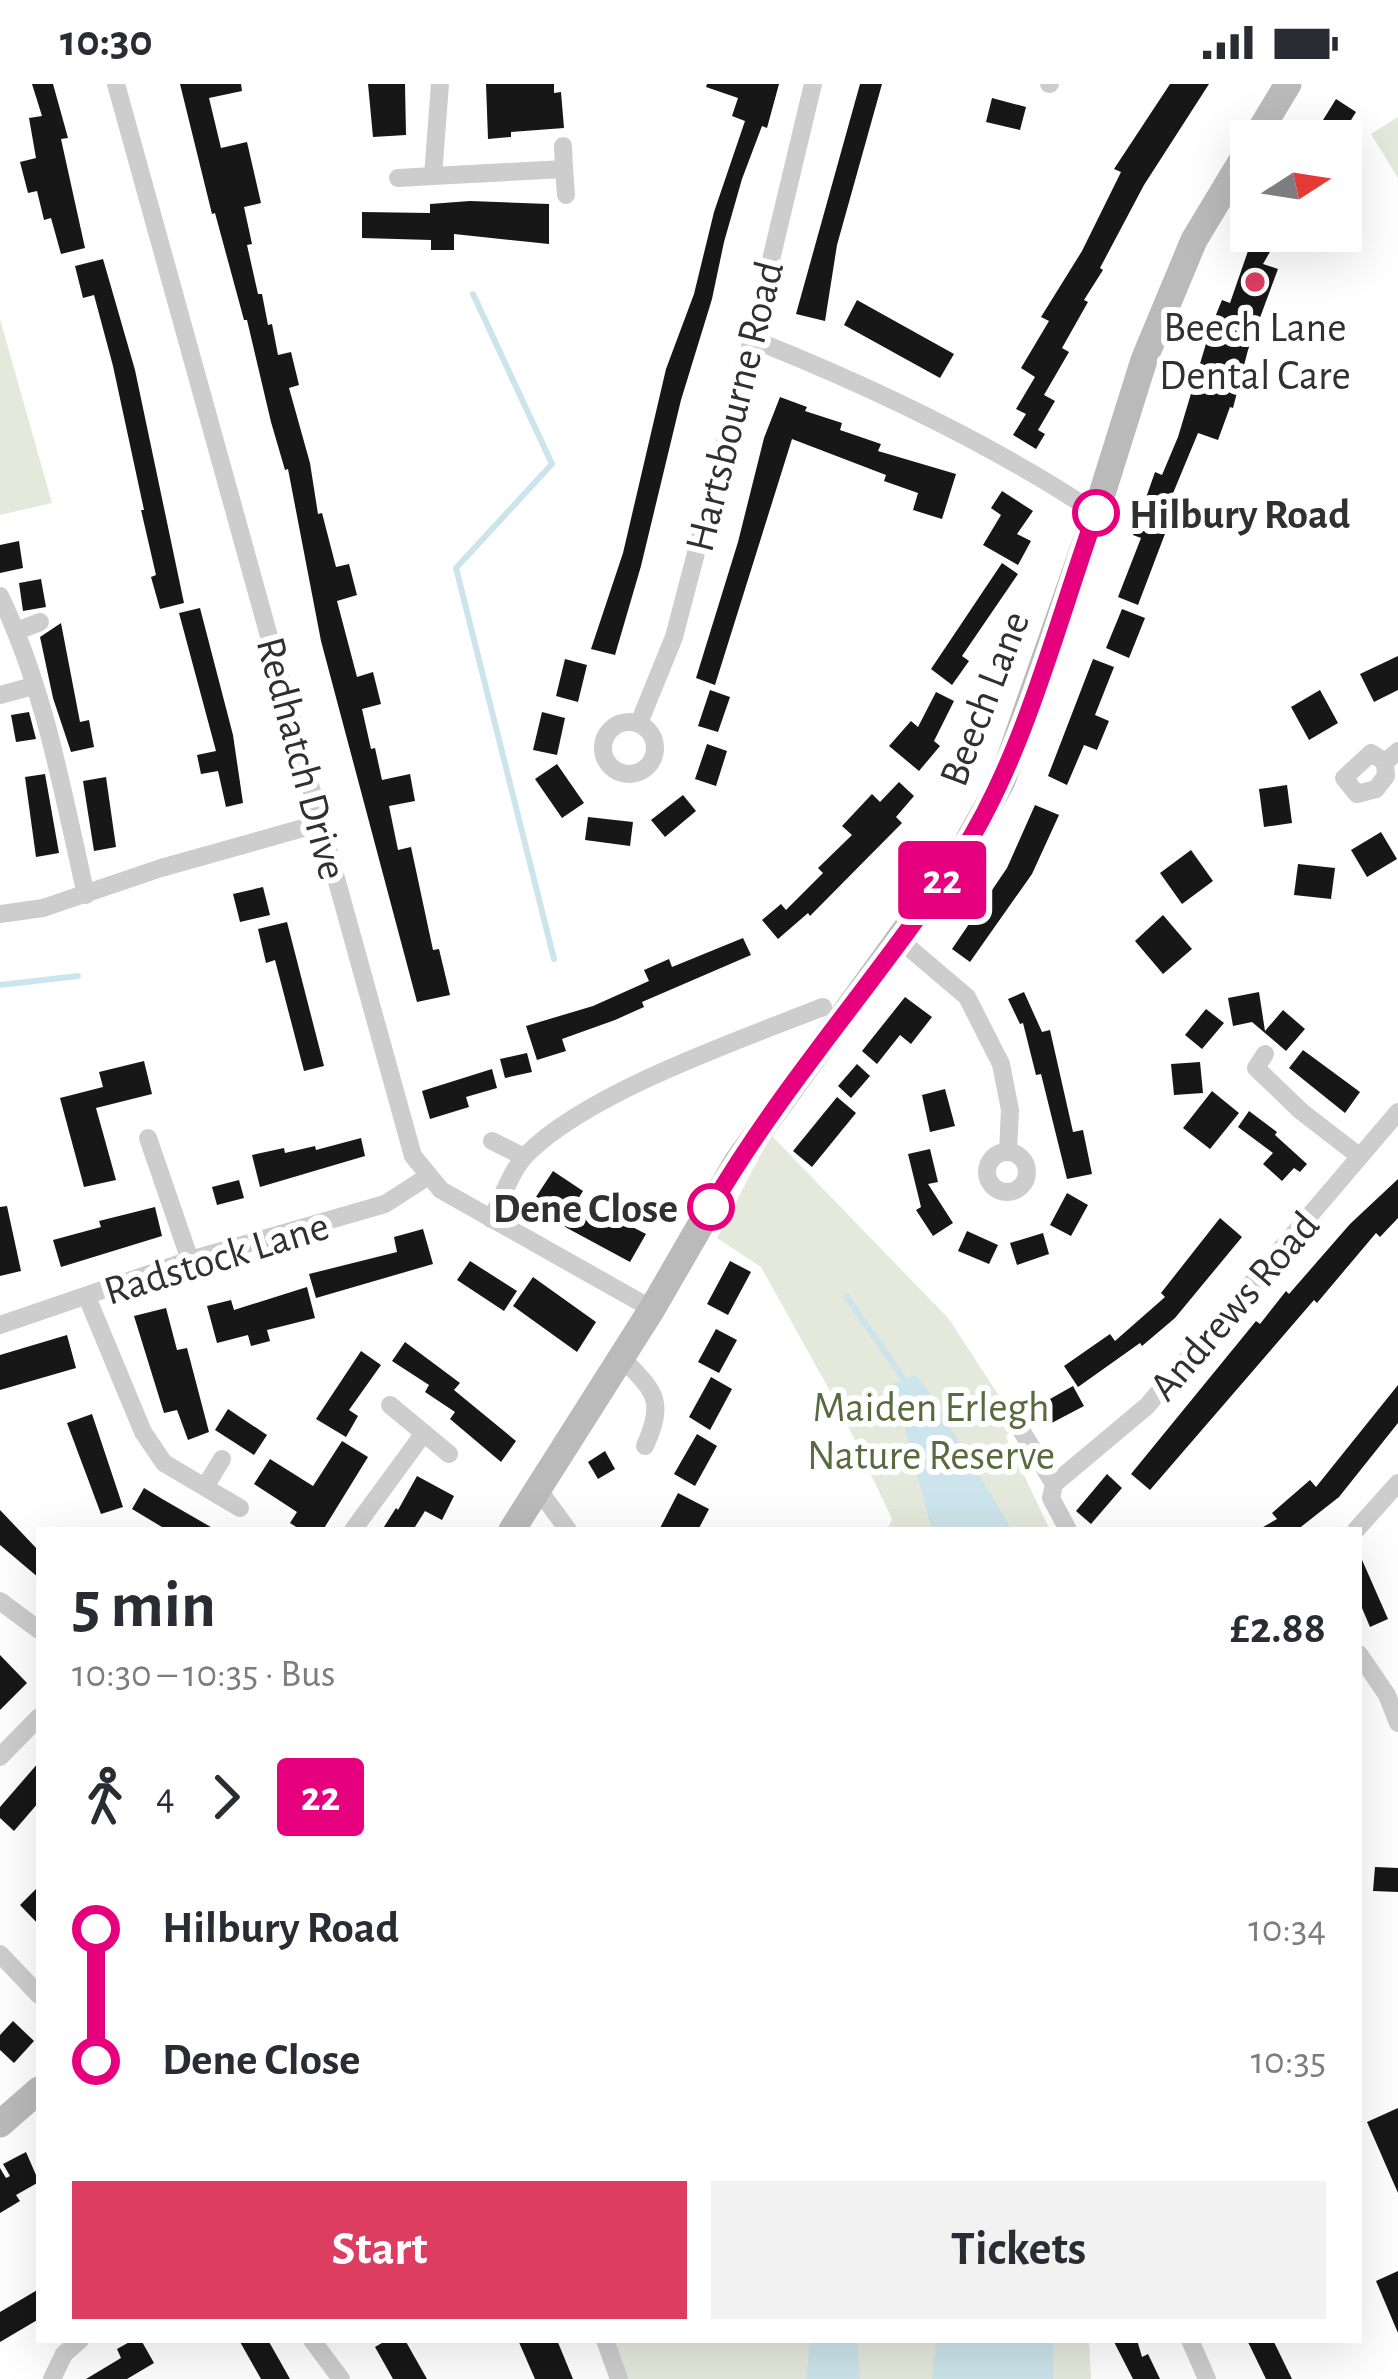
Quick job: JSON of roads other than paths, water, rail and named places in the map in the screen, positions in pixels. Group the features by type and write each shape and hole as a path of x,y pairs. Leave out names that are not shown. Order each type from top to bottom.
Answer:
{"street":[{"name":"Redhatch Drive","path":"116,84 404,1125 413,1156 427,1177"},
{"path":"433,176 440,84"},
{"name":"Hartsbourne Road","path":"639,723 674,637 813,84"},
{"name":"Beech Lane","path":"514,1527 743,1154 962,852 1002,781 1096,513 1144,359 1194,240 1288,84"},
{"path":"563,146 566,195"},
{"path":"398,178 564,169"},
{"path":"752,339 833,371 943,426 1096,513"},
{"path":"0,596 42,705 86,895"},
{"path":"17,631 40,622"},
{"path":"0,695 33,686"},
{"path":"0,914 43,908 161,868 321,823"},
{"path":"900,940 967,997 984,1030 1001,1064 1010,1110 1008,1152"},
{"path":"491,1219 524,1157 565,1124 618,1095 823,1007"},
{"path":"1255,1067 1302,1112 1359,1156"},
{"name":"Andrews Road","path":"1054,1484 1147,1406 1398,1112"},
{"path":"148,1138 190,1260"},
{"path":"492,1141 524,1157"},
{"path":"427,1177 441,1190 652,1309"},
{"name":"Radstock Lane","path":"0,1325 190,1260 385,1204 427,1177"},
{"path":"87,1297 143,1432 164,1463 240,1508"},
{"path":"621,1357 651,1387 658,1418 644,1446"},
{"path":"390,1405 449,1454"},
{"path":"1016,1422 1054,1484 1051,1498 1066,1527"},
{"path":"355,1527 424,1433"},
{"path":"205,1487 223,1459"},
{"path":"1359,1527 1398,1483"},
{"path":"538,1490 566,1527"},
{"path":"0,1601 36,1628"},
{"path":"1362,1658 1387,1695 1398,1723"},
{"path":"0,1756 36,1720"},
{"path":"0,1954 36,1987"},
{"path":"0,2124 36,2093"},
{"path":"52,2379 64,2354 77,2343"},
{"path":"314,2343 341,2379"},
{"path":"606,2343 620,2379"},
{"path":"1191,2343 1207,2379"}],"water":[{"path":"916,1375 1010,1527 931,1527 893,1384"},
{"path":"810,2343 857,2343 860,2379 806,2379"},
{"path":"936,2343 1053,2343 1053,2379 932,2379"}],"waterway":[{"path":"473,294 552,464 456,568 554,959"},
{"path":"0,985 78,976"},
{"path":"846,1296 904,1379"}],"place":[{"name":"Beech Lane Dental Care","path":"1255,282"},
{"name":"Hilbury Road","path":"1096,513"},
{"name":"Dene Close","path":"711,1207"}],"park label":[{"name":"Maiden Erlegh Nature Reserve","path":"931,1430"}]}
